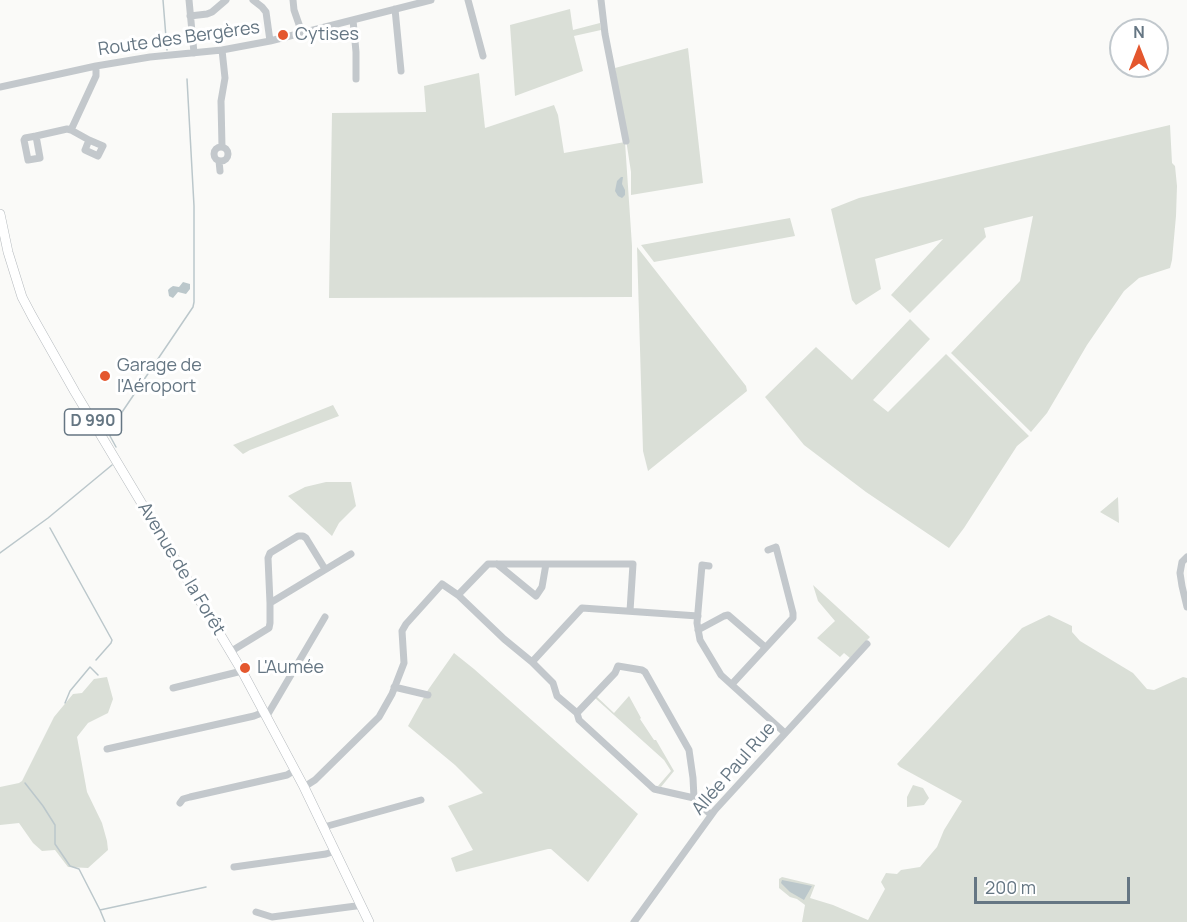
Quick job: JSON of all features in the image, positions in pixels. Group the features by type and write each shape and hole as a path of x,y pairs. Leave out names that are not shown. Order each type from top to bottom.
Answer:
{"main road":[{"name":"Avenue de la Forêt","path":"0,214 8,252 22,297 75,392 242,671 304,787 369,922"}],"street":[{"path":"189,0 194,53"},
{"path":"190,16 212,12 226,0"},
{"path":"253,0 266,12 270,41"},
{"path":"293,0 302,33"},
{"name":"Route des Bergères","path":"0,87 96,66 150,57 222,50 270,41 431,0"},
{"path":"468,0 483,56"},
{"path":"601,0 605,34 626,141"},
{"path":"395,9 401,71"},
{"path":"353,20 356,79"},
{"path":"220,171 219,161 214,158 214,152 218,147 222,147 220,101 225,78 222,50"},
{"path":"70,130 96,76 96,66"},
{"path":"36,136 67,129 90,140"},
{"path":"231,652 269,628 268,558 270,553 298,536 303,536 325,569"},
{"path":"732,684 793,618 776,547 768,550"},
{"path":"270,603 351,554"},
{"path":"1187,557 1182,562 1180,573 1187,607"},
{"path":"458,595 489,564 633,564 630,611"},
{"path":"497,564 536,596 543,587 546,564"},
{"path":"709,566 702,565 698,616 700,640 722,675 785,733"},
{"path":"304,787 315,780 379,717 404,663 402,631 442,584 458,595 532,662 553,683 557,696 577,713 579,720 654,789 694,798 711,815"},
{"path":"532,662 582,608 698,616"},
{"path":"698,630 728,615 765,647"},
{"path":"106,749 268,714 325,617"},
{"name":"Allée Paul Rue","path":"634,922 711,815 867,644"},
{"path":"577,713 618,666 645,672 689,750 694,798"},
{"path":"173,688 242,671"},
{"path":"394,687 428,695"},
{"path":"180,803 183,799 287,775 295,770"},
{"path":"324,827 421,800"},
{"path":"234,867 335,851"},
{"path":"256,912 272,917 361,904"}],"shaded area":[{"path":"570,9 573,30 600,23 601,30 574,36 583,71 515,96 510,25"},
{"path":"688,48 703,183 631,195 631,172 615,68"},
{"path":"479,73 485,128 554,105 558,115 564,153 625,142 632,246 632,297 329,298 332,113 426,112 424,86"},
{"path":"1170,125 1172,163 1175,166 1177,186 1170,268 1139,278 1124,291 1087,345 1047,413 1031,432 951,353 1020,281 1033,216 984,228 986,237 910,313 891,295 943,239 875,259 881,289 856,305 852,300 831,209 859,198"},
{"path":"623,177 622,184 625,190 622,198 615,191 617,181"},
{"path":"790,218 795,236 654,262 641,245"},
{"path":"637,247 746,386 747,391 648,471 643,451"},
{"path":"183,282 190,284 190,289 186,294 178,292 173,298 169,296 170,288 179,287"},
{"path":"910,319 930,339 873,400 888,412 946,354 1029,436 1017,446 949,548 866,492 804,445 765,397 816,347 852,380"},
{"path":"333,405 339,416 243,454 233,445"},
{"path":"326,482 351,482 356,506 339,523 332,536 288,496 305,487"},
{"path":"1118,497 1119,523 1100,512"},
{"path":"813,585 870,637 850,658 844,653 840,657 817,638 835,621 818,601"},
{"path":"1049,615 1072,626 1072,632 1080,641 1133,673 1147,689 1154,690 1183,677 1187,678 1187,922 802,922 805,905 779,888 779,879 782,877 815,885 810,898 868,920 885,889 881,882 886,873 897,874 901,870 920,867 937,847 944,830 962,801 897,764 1022,628"},
{"path":"454,653 638,814 588,882 551,849 456,872 451,858 473,850 448,806 483,793 455,765 408,726 428,690"},
{"path":"107,677 113,699 108,713 88,723 77,737 87,792 102,823 108,850 88,868 68,867 55,850 42,851 33,843 19,823 0,825 0,787 22,781 54,717 73,694 82,693 94,679"},
{"path":"596,696 614,713 629,696 640,719 656,740 674,771 661,787 658,786 671,771 664,760 595,698"},
{"path":"913,785 923,788 929,798 924,805 907,807 907,797"},
{"path":"782,880 812,886 804,900 790,892 781,883"}],"waterway":[{"path":"163,0 167,50"},
{"path":"116,447 110,436 112,427 193,307 194,302 194,206 187,79"},
{"path":"0,553 48,518 112,465"},
{"path":"50,528 112,640 96,660"},
{"path":"65,703 70,691 90,667 98,675"},
{"path":"25,783 55,825 55,844 70,866 79,869 100,910"},
{"path":"105,922 100,910 206,887"}],"place":[{"name":"Cytises","path":"283,35"},
{"name":"Garage de l'Aéroport","path":"105,376"},
{"name":"L'Aumée","path":"245,668"}]}
